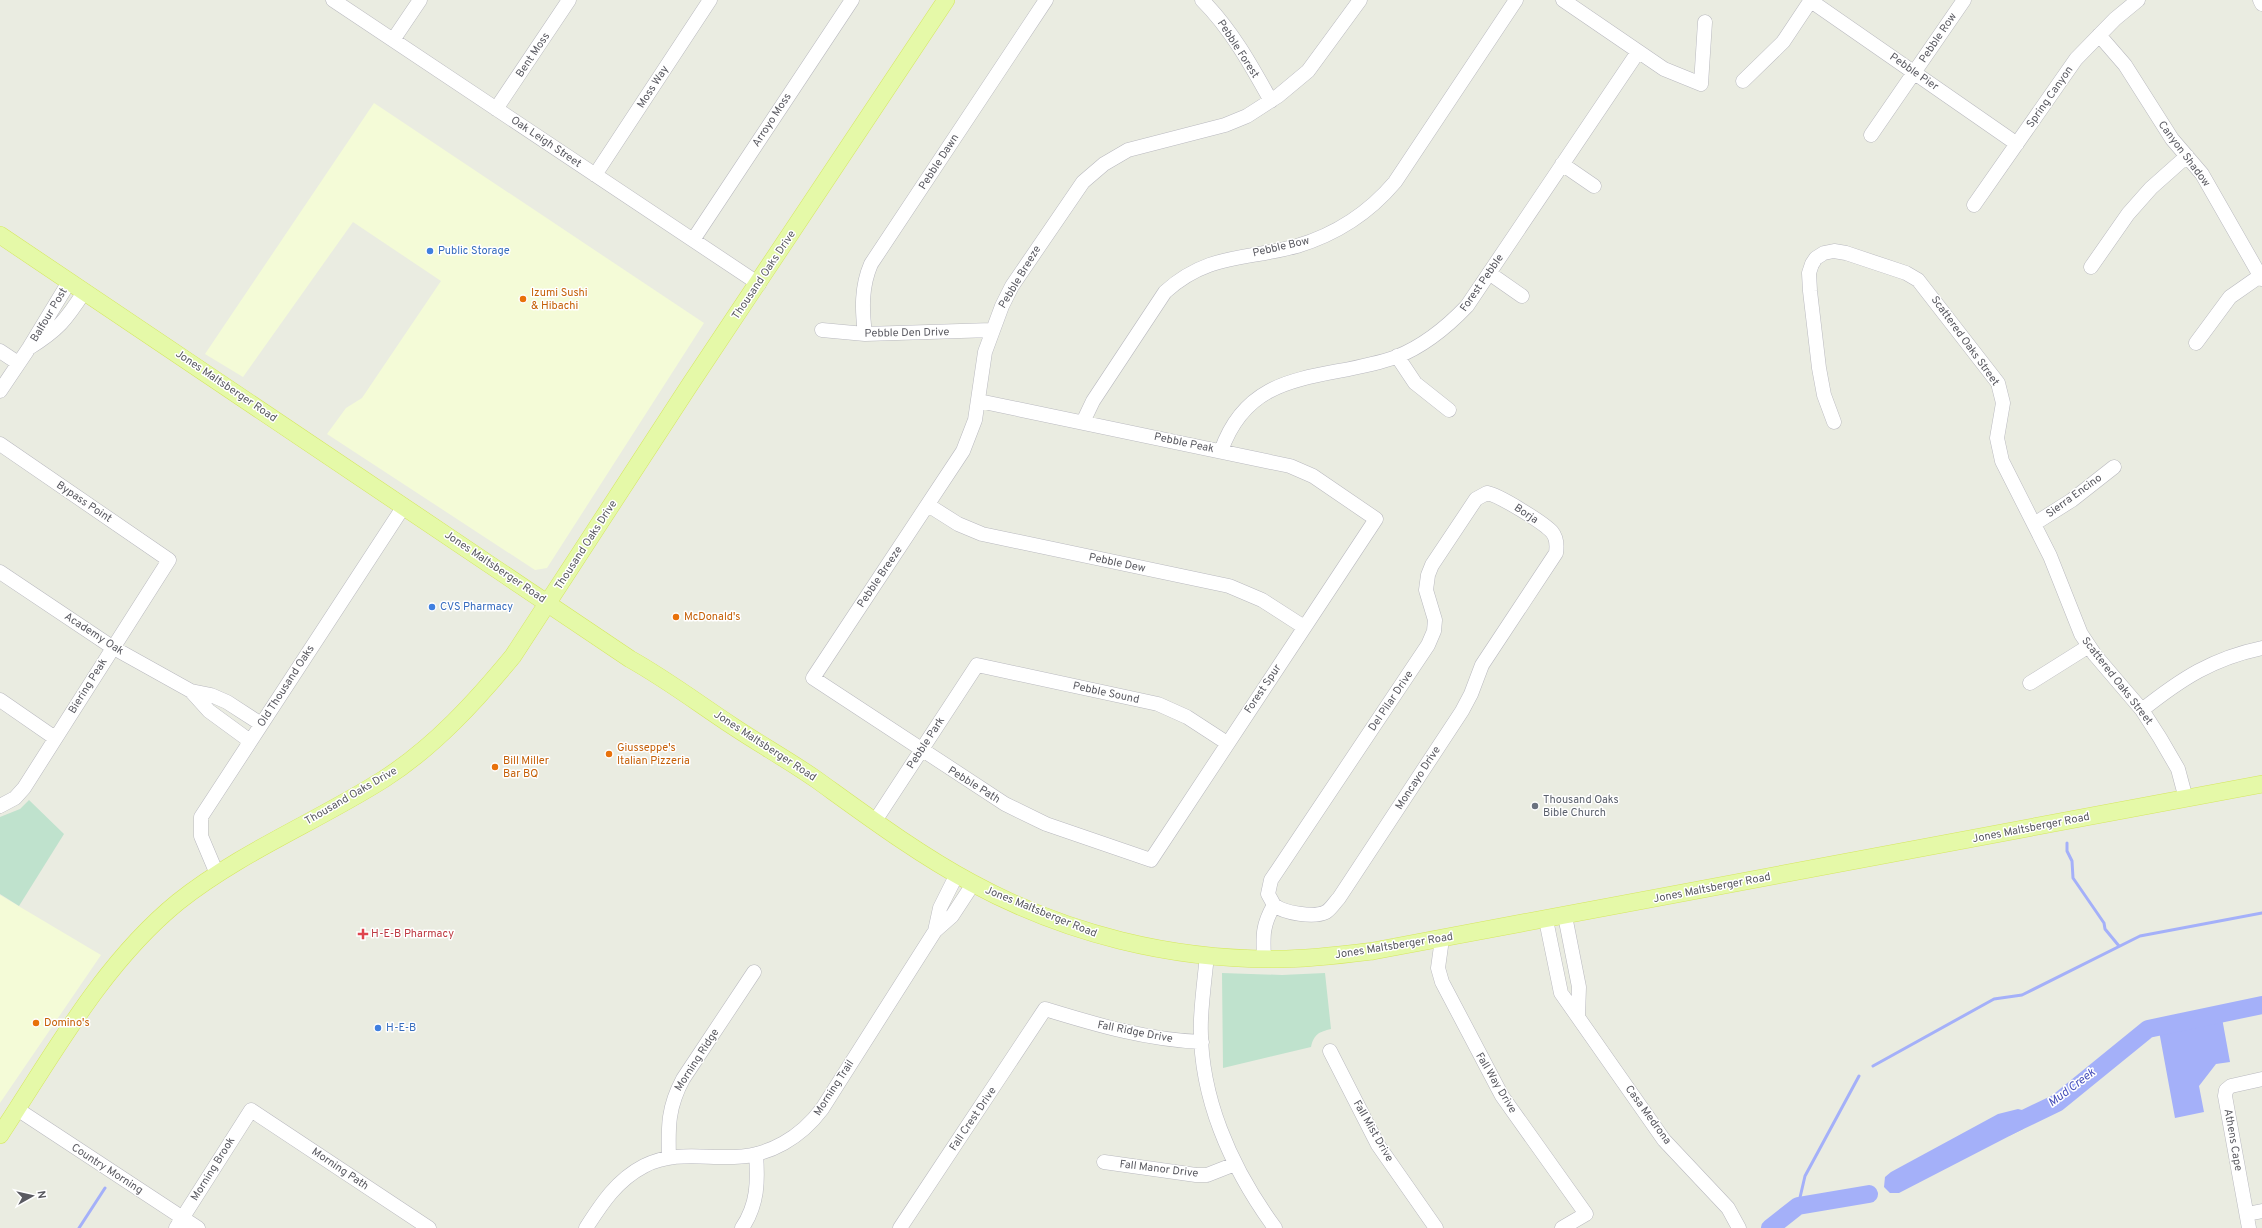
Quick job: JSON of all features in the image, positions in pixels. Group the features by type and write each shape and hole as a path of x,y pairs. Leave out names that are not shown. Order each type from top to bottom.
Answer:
{"main road":[{"name":"Thousand Oaks Drive","path":"0,1135 98,988 126,953 177,903 217,874 292,830 359,794 403,765 448,728 488,686 513,656 946,0"},
{"name":"Jones Maltsberger Road","path":"0,235 733,726 807,773 875,821 973,884 1084,931 1151,948 1207,955 1264,959 1307,958 1358,953 1546,920 2262,784"}],"street":[{"name":"Oak Leigh Street","path":"333,0 759,284"},
{"path":"393,40 420,0"},
{"name":"Bent Moss","path":"496,109 569,0"},
{"name":"Moss Way","path":"595,175 710,0"},
{"name":"Arroyo Moss","path":"693,240 852,0"},
{"name":"Pebble Dawn","path":"865,334 862,310 864,287 871,264 1046,0"},
{"name":"Pebble Forest","path":"1203,0 1226,27 1248,60 1270,101"},
{"name":"Pebble Breeze","path":"813,678 963,452 975,420 985,352 992,330 1012,286 1074,193 1093,172 1128,150 1225,125 1247,116 1270,101 1308,71 1360,0"},
{"name":"Pebble Bow","path":"1083,422 1093,401 1161,298 1176,282 1186,275 1210,263 1296,246 1323,237 1353,222 1382,197 1395,182 1516,0"},
{"path":"1564,0 1638,52 1677,76 1701,84 1705,22"},
{"name":"Pebble Row","path":"1871,135 1964,0"},
{"name":"Spring Canyon","path":"1974,205 2076,59 2099,35 2138,0"},
{"path":"2260,0 2262,4"},
{"path":"1743,81 1783,42 1811,1"},
{"name":"Pebble Pier","path":"1811,1 2017,144"},
{"name":"Canyon Shadow","path":"2099,35 2125,65 2157,117 2202,174 2261,278"},
{"name":"Forest Pebble","path":"1221,451 1226,438 1237,419 1246,408 1269,390 1286,382 1374,364 1397,356 1426,342 1455,319 1467,306 1638,52"},
{"path":"2091,267 2128,214 2151,188 2188,156"},
{"path":"1562,164 1594,186"},
{"name":"Scattered Oaks Street","path":"1834,422 1824,395 1819,368 1809,273 1816,258 1824,253 1834,251 1846,253 1906,273 1918,280 1998,383 2003,403 1997,438 1998,452 2056,569 2073,618 2088,646 2142,710 2178,769 2186,799"},
{"path":"1489,273 1522,296"},
{"path":"2196,343 2230,297 2261,278"},
{"name":"Balfour Post","path":"0,391 29,348 69,282"},
{"name":"Balfour Post","path":"29,348 48,336 66,320 84,292"},
{"name":"Pebble Den Drive","path":"822,330 865,334 992,330"},
{"path":"0,351 18,363"},
{"path":"1397,356 1414,384 1449,410"},
{"name":"Pebble Peak","path":"979,401 1221,451 1299,469 1376,519"},
{"name":"Bypass Point","path":"0,444 169,560"},
{"name":"Sierra Encino","path":"2034,524 2072,500 2114,467"},
{"name":"Borja","path":"1487,493 1500,497 1552,532 1557,543"},
{"name":"Del Pilar Drive","path":"1274,905 1268,894 1271,880 1428,645 1434,631 1435,620 1426,590 1432,565 1472,502 1487,493"},
{"name":"Pebble Dew","path":"928,505 958,524 982,534 1229,586 1262,600 1304,627"},
{"name":"Old Thousand Oaks","path":"217,874 201,836 201,817 404,506"},
{"name":"Forest Spur","path":"1150,860 1376,519"},
{"name":"Moncayo Drive","path":"1274,905 1282,911 1316,914 1326,912 1339,898 1462,711 1471,694 1482,665 1556,553 1557,543"},
{"name":"Biering Peak","path":"0,806 15,798 24,788 169,560"},
{"name":"Academy Oak","path":"0,572 112,648 191,691 211,695 227,702 261,724"},
{"path":"2030,683 2088,646"},
{"path":"2142,710 2179,680 2196,671 2237,653 2262,648"},
{"name":"Pebble Park","path":"875,821 977,665"},
{"name":"Pebble Sound","path":"977,665 1158,704 1186,717 1227,743"},
{"name":"Pebble Path","path":"813,678 989,795 1046,824 1150,860"},
{"name":"Academy Oak","path":"191,691 209,711 250,741"},
{"path":"0,700 55,738"},
{"name":"Morning Trail","path":"935,931 940,908 957,874"},
{"name":"Morning Trail","path":"586,1228 605,1199 627,1177 645,1166 669,1158 686,1155 734,1157 756,1154 788,1141 815,1118 935,931 952,916 973,884"},
{"path":"1264,959 1262,934 1264,921 1274,905"},
{"path":"1565,916 1579,987 1578,1015"},
{"name":"Casa Medrona","path":"1546,920 1561,993 1578,1015 1664,1140 1728,1208 1738,1227"},
{"name":"Fall Way Drive","path":"1442,939 1438,968 1442,982 1484,1065 1502,1096 1586,1214 1562,1228"},
{"path":"1207,955 1201,1020 1207,1083 1216,1117 1235,1164 1274,1228"},
{"path":"1554,960 1573,956"},
{"name":"Morning Ridge","path":"669,1158 668,1123 674,1095 754,972"},
{"name":"Fall Ridge Drive","path":"1045,1010 1111,1030 1179,1041 1202,1042"},
{"name":"Fall Crest Drive","path":"900,1228 1045,1010"},
{"name":"Fall Mist Drive","path":"1330,1051 1378,1145 1436,1228"},
{"name":"Athens Cape","path":"2248,1221 2225,1096 2226,1090 2231,1086 2262,1079"},
{"name":"Country Morning","path":"17,1110 179,1223 198,1228"},
{"name":"Morning Brook","path":"179,1223 251,1110"},
{"name":"Morning Path","path":"251,1110 429,1228"},
{"path":"742,1228 755,1201 758,1189 756,1154"},
{"name":"Fall Manor Drive","path":"1104,1162 1196,1175 1207,1175 1235,1164"},
{"path":"2248,1221 2262,1211"}],"shaded area":[{"path":"374,103 704,323 547,568 535,570 327,434 346,408 362,398 441,281 353,222 243,377 205,354"},
{"path":"29,800 64,834 19,906 0,894 0,817 20,809"},
{"path":"0,895 101,955 0,1103"},
{"path":"1222,973 1282,975 1325,973 1331,1029 1323,1031 1315,1036 1311,1047 1223,1068"}],"water":[{"path":"2222,1018 2230,1062 2216,1064 2199,1086 2204,1112 2175,1118 2159,1031"},
{"path":"2018,1109 2026,1111 2030,1120 2023,1129 1899,1193 1890,1193 1884,1187 1885,1177 1891,1172 1998,1114"}],"waterway":[{"path":"2067,843 2067,851 2072,861 2073,878 2104,923 2105,929 2119,946"},
{"path":"1873,1066 1994,999 2022,995 2140,936 2262,913"},
{"name":"Mud Creek","path":"2007,1127 2057,1103 2148,1029 2262,1005"},
{"path":"1798,1206 1805,1176 1859,1076"},
{"path":"79,1228 105,1188"},
{"name":"Mud Creek","path":"1770,1228 1798,1206 1869,1194"}],"place":[{"name":"Public Storage","path":"430,251"},
{"name":"Izumi Sushi & Hibachi","path":"523,299"},
{"name":"CVS Pharmacy","path":"432,607"},
{"name":"McDonald's","path":"676,617"},
{"name":"Giusseppe's Italian Pizzeria","path":"609,754"},
{"name":"Bill Miller Bar BQ","path":"495,767"},
{"name":"Thousand Oaks Bible Church","path":"1535,806"},
{"name":"H-E-B Pharmacy","path":"363,934"},
{"name":"Domino's","path":"36,1023"},
{"name":"H-E-B","path":"378,1028"}]}
